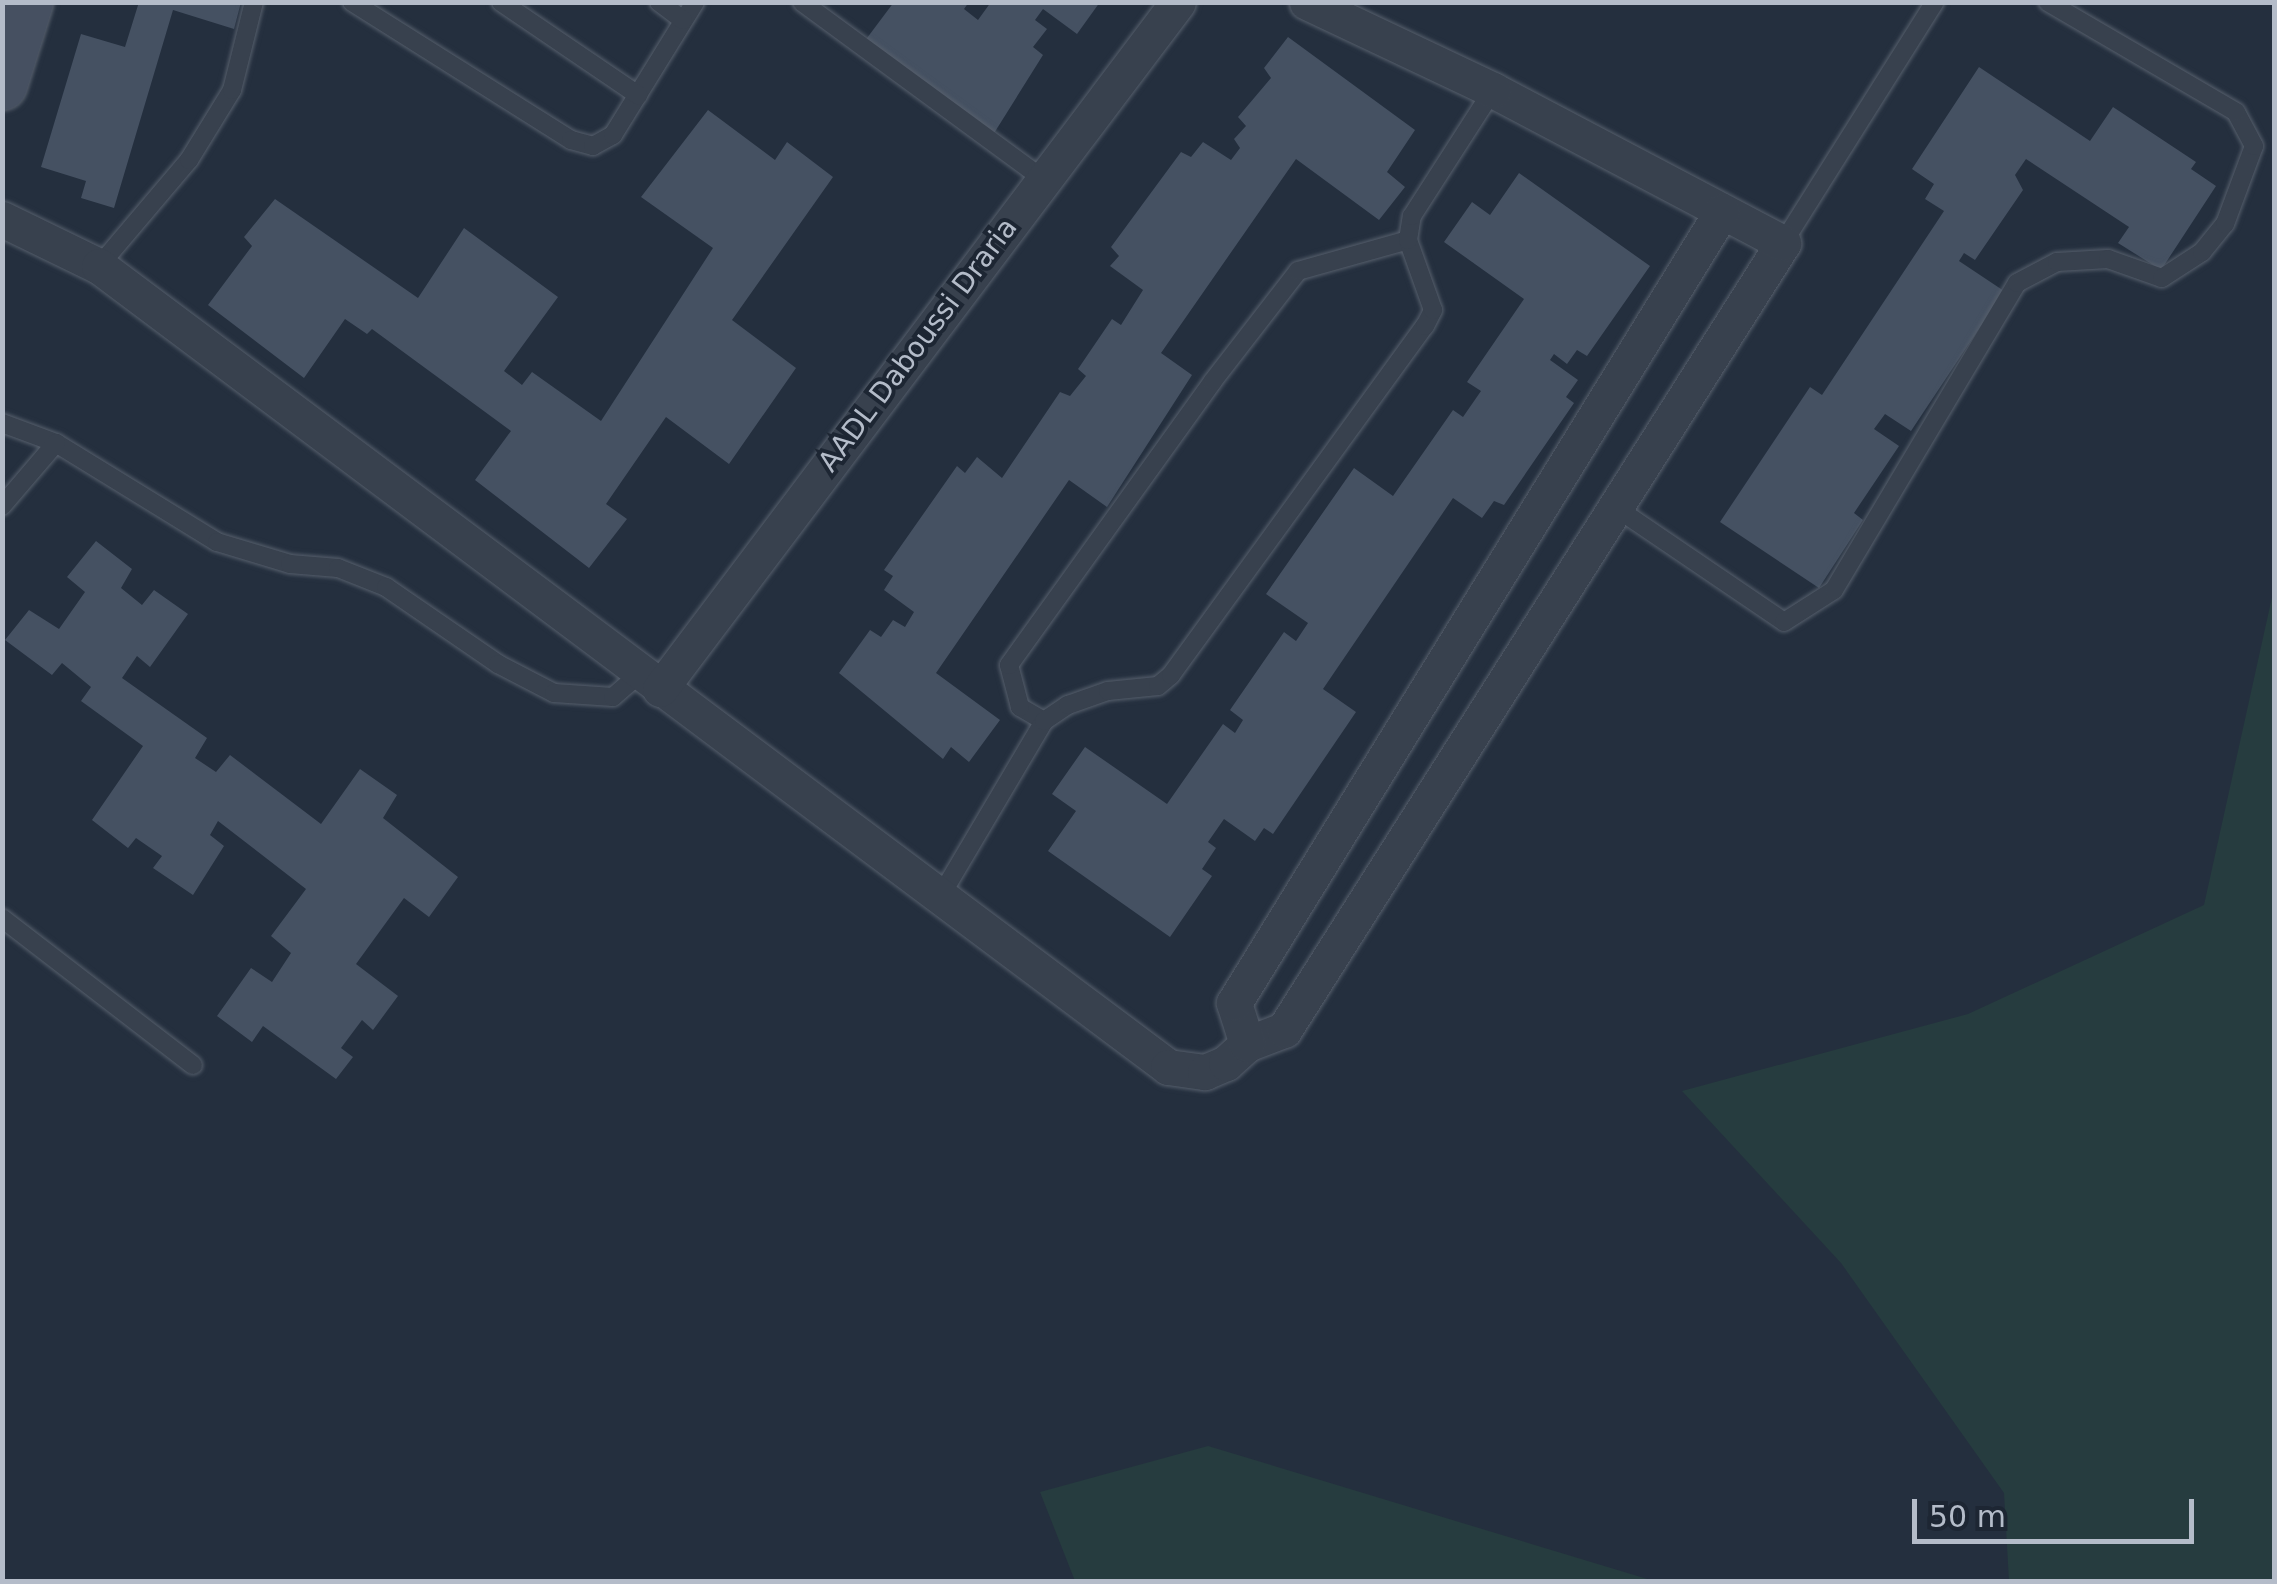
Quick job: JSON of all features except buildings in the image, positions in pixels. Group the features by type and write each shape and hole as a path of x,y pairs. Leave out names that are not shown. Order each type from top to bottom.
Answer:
{"street":[{"path":"2,85 28,2"},
{"name":"AADL Daboussi Draria","path":"650,681 1178,2"},
{"path":"2,218 100,266 1168,1067 1204,1072 1226,1064 1247,1044 1284,1030 1783,243 1493,90 1308,2"},
{"path":"1247,1044 1234,1003 1722,211"}],"lane":[{"path":"100,266 189,160 232,90 254,2"},
{"path":"352,2 571,140 604,143 638,96 695,2"},
{"path":"502,2 638,96"},
{"path":"659,2 682,20"},
{"path":"802,2 1044,179"},
{"path":"1783,243 1935,2"},
{"path":"1615,507 1784,622 1834,590 2018,283 2057,262 2108,259 2162,278 2202,252 2225,224 2254,146 2236,112 2048,2"},
{"path":"940,897 1044,720 1068,705 1108,691 1158,686 1171,675 1424,326 1433,310 1408,240 1412,216 1493,90"},
{"path":"1044,720 1020,707 1010,665 1212,381 1298,271 1408,240"},
{"path":"2,423 56,443 218,542 290,564 338,568 386,587 498,664 554,693 614,698 650,681"},
{"path":"2,506 56,443"},
{"path":"2,918 193,1064"}],"green space":[{"path":"2274,588 2274,1581 2009,1581 2004,1493 1841,1263 1682,1091 1968,1014 2204,905"},
{"path":"1208,1446 1654,1581 1075,1581 1040,1492"}]}
